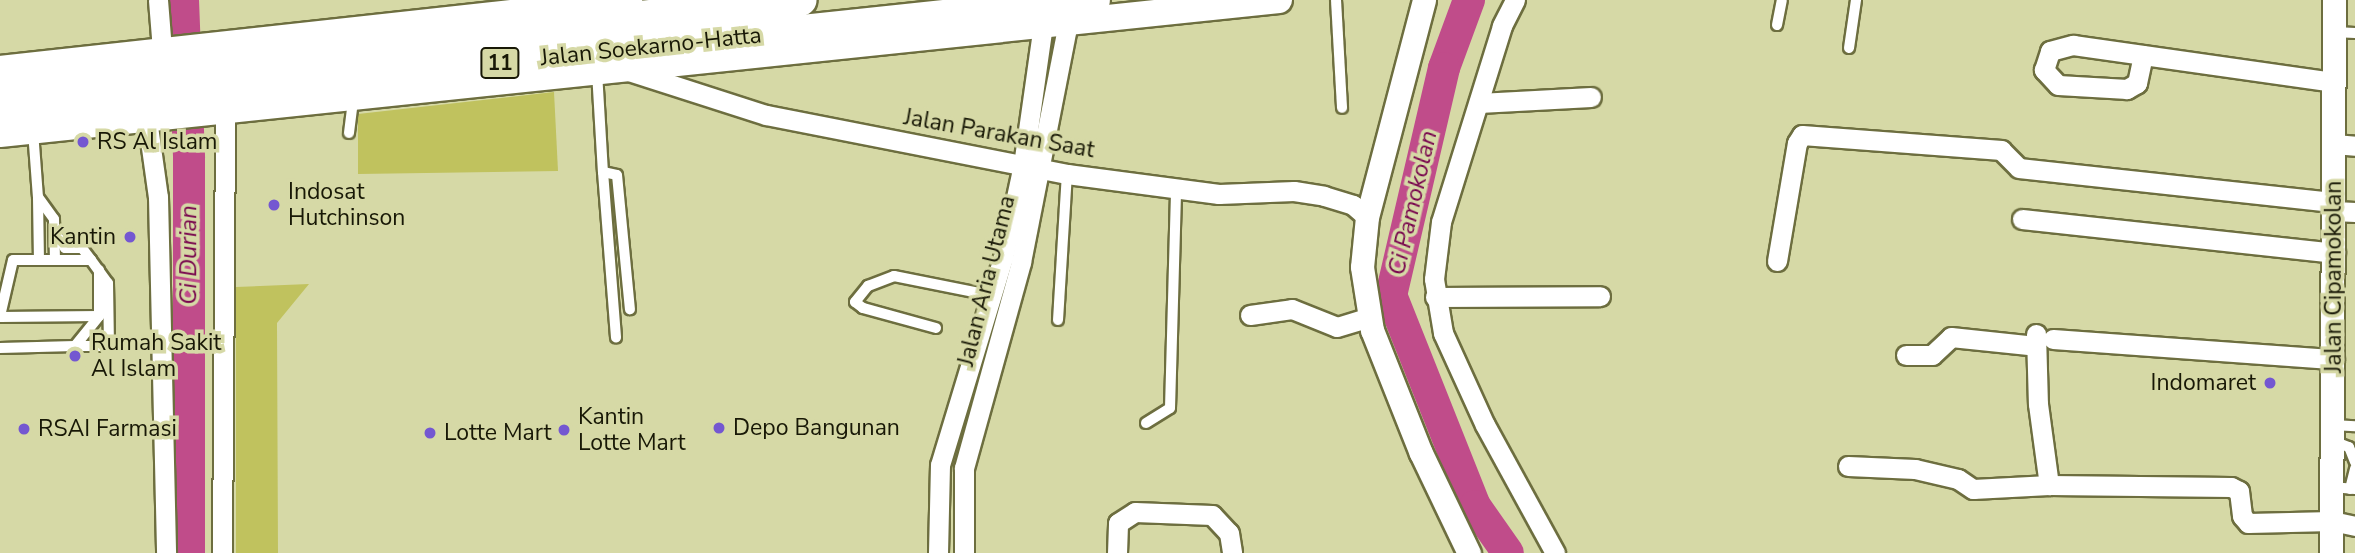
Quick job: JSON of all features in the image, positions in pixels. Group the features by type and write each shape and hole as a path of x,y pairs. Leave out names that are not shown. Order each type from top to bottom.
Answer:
{"highway":[{"name":"Jalan Soekarno-Hatta","path":"0,85 44,80 167,55 215,53 800,0"},
{"name":"Jalan Soekarno-Hatta","path":"0,116 152,112 216,106 784,33 996,13 1054,13 1094,0"},
{"path":"737,55 784,33"},
{"path":"0,70 44,80"}],"main road":[{"name":"Jalan Soekarno-Hatta","path":"215,53 461,9 629,0"},
{"name":"Jalan Soekarno-Hatta","path":"1054,13 1279,0"},
{"name":"Jalan Soekarno-Hatta","path":"216,106 353,97 624,69 737,55 996,13"},
{"name":"Jalan Soekarno-Hatta","path":"0,70 167,55"},
{"name":"Jalan Soekarno-Hatta","path":"0,134 152,112"}],"street":[{"path":"158,0 167,55"},
{"path":"1424,0 1367,217 1362,267 1369,317 1421,453 1469,553"},
{"path":"1515,0 1503,26 1441,222 1434,258 1435,297 1443,333 1485,425 1555,553"},
{"name":"Jalan Cipamokolan","path":"2332,553 2332,522 2346,488 2334,359 2335,253 2341,208 2344,145 2334,82 2344,32 2333,0"},
{"name":"Jalan Aria Utama","path":"964,553 964,468 1031,167 1054,13"},
{"path":"2143,55 2137,83 2127,89 2058,85 2044,70 2050,51 2061,46 2143,55 2334,82"},
{"name":"Jalan Parakan Saat","path":"624,69 766,115 1067,174 1176,185 1219,194 1294,191 1324,196 1353,205 1367,217"},
{"path":"1479,103 1591,97"},
{"path":"216,106 222,553"},
{"path":"152,112 158,197 166,553"},
{"path":"1777,261 1797,143 1802,135 2001,150 2019,169 2341,208"},
{"path":"2021,219 2335,253"},
{"name":"Jalan Aria Utama","path":"938,553 940,465 989,295 1012,260"},
{"path":"1435,297 1600,296"},
{"path":"1250,316 1292,309 1337,327 1369,317"},
{"path":"1906,355 1932,355 1951,337 2042,340 2334,359"},
{"path":"2042,340 2038,404 2049,485"},
{"path":"940,465 964,468"},
{"path":"1848,466 1915,469 1982,490 2049,485 2231,486 2239,491 2242,516 2248,523 2332,522 2355,526"},
{"path":"1117,553 1118,523 1136,512 1212,515 1230,533 1232,553"}],"lane":[{"path":"1336,0 1342,108"},
{"path":"1777,24 1782,0"},
{"path":"1849,48 1856,0"},
{"path":"597,72 616,337"},
{"path":"349,133 353,97"},
{"path":"33,131 39,260"},
{"path":"603,172 617,175 630,309"},
{"path":"1058,320 1067,174"},
{"path":"1146,423 1170,408 1176,185"},
{"path":"38,197 54,219 55,260"},
{"path":"0,348 108,346 108,283 82,248 65,248 55,232"},
{"path":"91,260 13,260 0,316 99,316"},
{"path":"75,346 99,316 99,270"},
{"path":"936,328 863,308 855,302 868,286 894,276 989,295"},
{"path":"2340,430 2355,463"},
{"path":"2346,488 2355,469"}],"shaded area":[{"path":"554,92 558,171 358,174 358,114"},
{"path":"309,284 277,323 278,553 236,553 236,287"}],"waterway":[{"name":"Ci Durian","path":"183,0 189,158 189,553"},
{"name":"Ci Pamokolan","path":"1469,0 1444,68 1391,295 1475,506 1508,553"}],"place":[{"name":"RS Al Islam","path":"83,142"},
{"name":"Indosat Hutchinson","path":"274,205"},
{"name":"Kantin","path":"130,237"},
{"name":"Rumah Sakit Al Islam","path":"75,356"},
{"name":"Indomaret","path":"2270,383"},
{"name":"Depo Bangunan","path":"719,428"},
{"name":"RSAI Farmasi","path":"24,429"},
{"name":"Kantin Lotte Mart","path":"564,430"},
{"name":"Lotte Mart","path":"430,433"}]}
